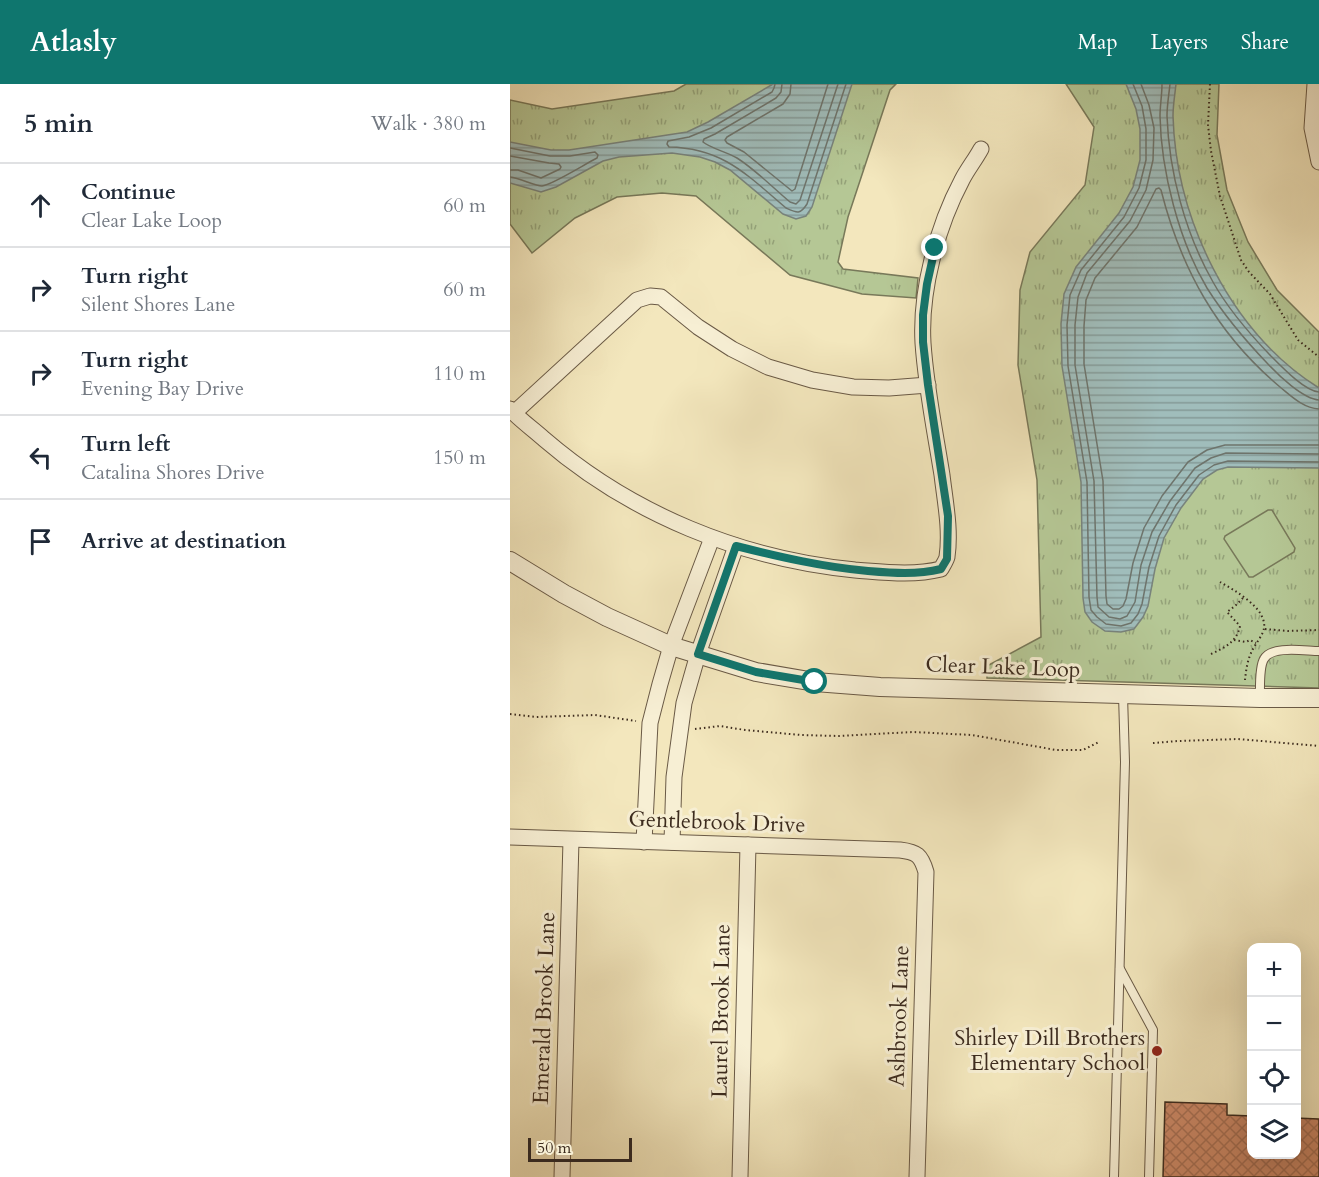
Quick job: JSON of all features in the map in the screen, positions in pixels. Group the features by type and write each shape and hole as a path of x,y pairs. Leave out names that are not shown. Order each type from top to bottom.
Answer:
{"street":[{"path":"1315,84 1312,128 1319,162"},
{"path":"928,385 889,388 853,387 812,380 768,367 732,349 698,327 661,297 650,296 637,300 512,411 588,474 662,517 712,538 784,558 837,568 884,572 926,572 941,569 947,559 948,516 928,385 923,342 923,315 935,248 962,180 981,149"},
{"path":"644,842 650,723 671,646 712,538"},
{"path":"672,842 674,777 684,703 698,654 736,546"},
{"name":"Clear Lake Loop","path":"510,561 607,618 671,646 756,672 815,682 880,687 1316,700"},
{"name":"Gentlebrook Drive","path":"510,837 900,850 913,851 920,857"},
{"name":"Emerald Brook Lane","path":"562,1177 571,840"},
{"name":"Laurel Brook Lane","path":"740,1177 748,845"},
{"name":"Ashbrook Lane","path":"917,1177 926,872 920,857"}],"lane":[{"path":"1260,698 1264,658 1273,652 1284,650 1319,651"},
{"path":"1114,1177 1125,762 1123,695"},
{"path":"1120,968 1153,1030 1149,1177"}],"path":[{"path":"1210,84 1208,125 1211,151 1220,196 1241,260 1270,294 1298,340 1319,357"},
{"path":"1220,582 1244,597 1260,615 1264,624 1264,629 1247,664 1245,681"},
{"path":"1211,654 1224,648 1234,640 1239,632 1240,626 1227,612 1244,597"},
{"path":"1264,629 1319,630"},
{"path":"1234,640 1256,642"},
{"path":"510,714 536,717 595,715 640,722"},
{"path":"697,729 720,726 801,735 839,736 914,732 972,735 1056,750 1083,750 1099,742"},
{"path":"1153,743 1238,739 1319,746"}],"green space":[{"path":"686,84 896,84 890,90 848,217 838,262 843,269 918,278 916,298 862,294 790,275 696,196 662,193 617,197 575,218 532,253 510,224 510,100 552,109 674,91"},
{"path":"1066,84 1219,84 1217,135 1227,190 1248,242 1277,290 1319,332 1319,688 987,678 987,666 1041,637 1037,480 1018,365 1020,290 1030,252 1085,185 1094,127"},
{"path":"1268,510 1272,510 1295,548 1294,552 1253,577 1249,577 1224,539 1225,536"}],"water":[{"path":"773,84 852,84 812,207 806,216 796,219 783,214 730,170 715,162 700,157 672,153 619,157 603,161 556,187 541,192 510,183 510,142 551,150 569,150 687,132"},
{"path":"1126,84 1176,84 1173,116 1176,155 1197,233 1214,270 1234,304 1259,336 1287,364 1319,388 1319,468 1228,467 1217,470 1203,479 1181,508 1164,538 1148,606 1143,617 1134,629 1121,632 1105,631 1092,622 1085,612 1081,482 1062,366 1061,324 1064,294 1076,267 1119,213 1133,187 1140,160 1140,129 1136,109"}],"building":[{"name":"Shirley Dill Brothers Elementary School","path":"1165,1102 1227,1104 1227,1115 1247,1116 1247,1159 1301,1159 1301,1118 1319,1119 1319,1177 1163,1177"}],"place":[{"name":"Shirley Dill Brothers Elementary School","path":"1157,1051"}],"route":[{"path":"815,682 756,672 698,654 736,546 837,568 884,572 926,572 941,569 947,559 948,516 923,342 923,315 935,248"}]}
